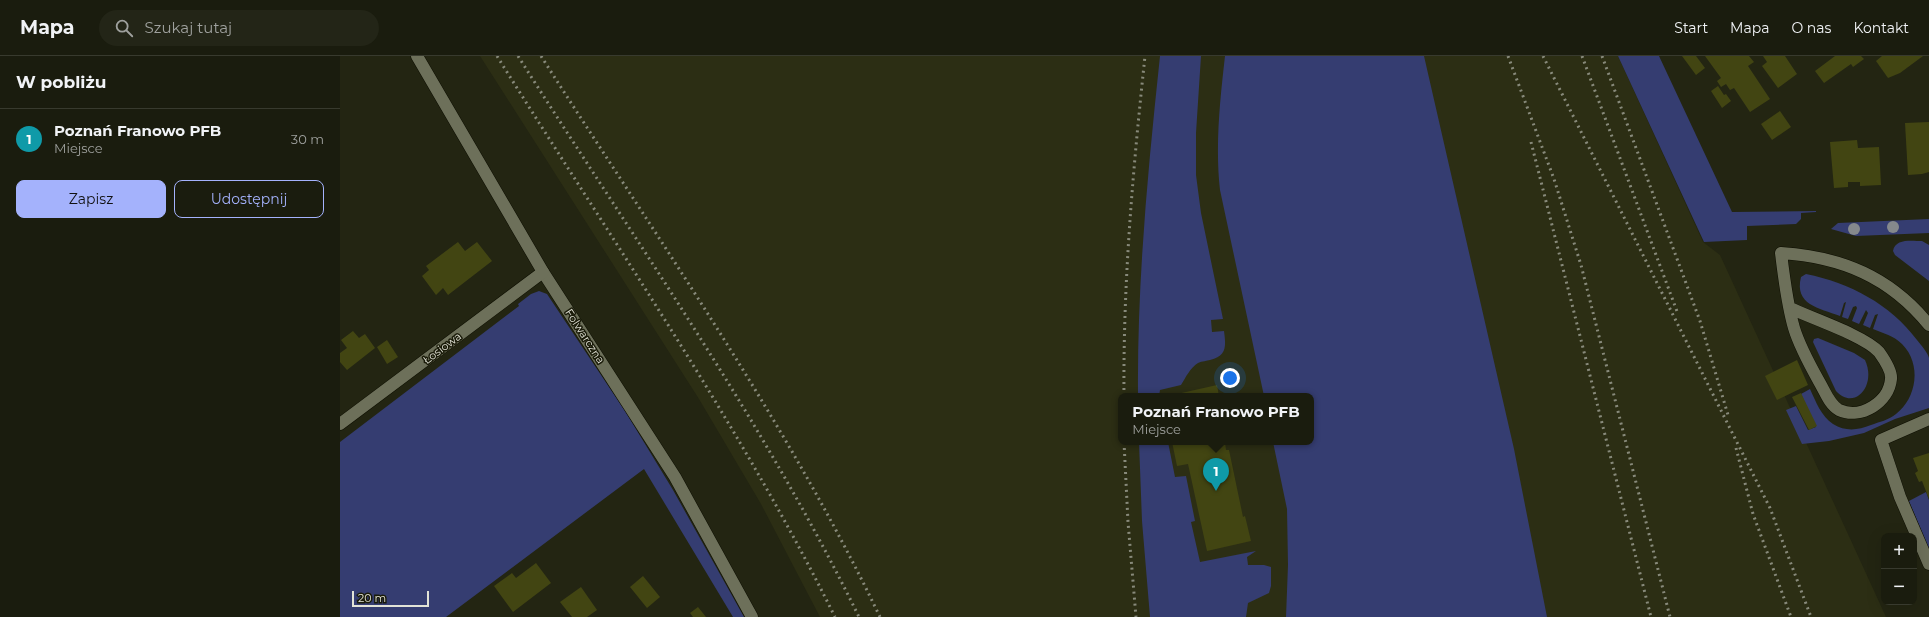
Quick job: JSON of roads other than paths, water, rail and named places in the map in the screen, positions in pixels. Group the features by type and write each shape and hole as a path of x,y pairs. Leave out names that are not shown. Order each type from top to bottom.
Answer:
{"street":[{"name":"Folwarczna","path":"416,56 543,272 675,477 752,617"},
{"path":"1790,308 1867,341 1879,352 1887,366 1891,378 1885,396 1876,405 1867,410 1855,412 1838,409 1831,403 1805,355 1794,328 1790,308 1781,253 1824,258 1843,263 1861,271 1889,287 1901,296 1929,325"},
{"name":"Łosiowa","path":"340,424 543,272"},
{"path":"1929,419 1881,440 1900,497 1929,564"}],"railway":[{"path":"497,56 716,402 797,544 835,617"},
{"path":"518,56 740,402 782,472 822,544 859,617"},
{"path":"541,56 675,262 762,401 804,472 880,617"},
{"path":"1124,393 1127,268 1145,56"},
{"path":"1508,56 1554,179 1581,265 1670,617"},
{"path":"1543,56 1770,508 1811,617"},
{"path":"1582,56 1678,314"},
{"path":"1602,56 1700,321 1728,415"},
{"path":"1531,142 1651,617"},
{"path":"1124,445 1128,522 1136,617"},
{"path":"1736,448 1753,514 1791,617"}],"place":[{"name":"Poznań Franowo PFB","path":"1216,491"}]}
